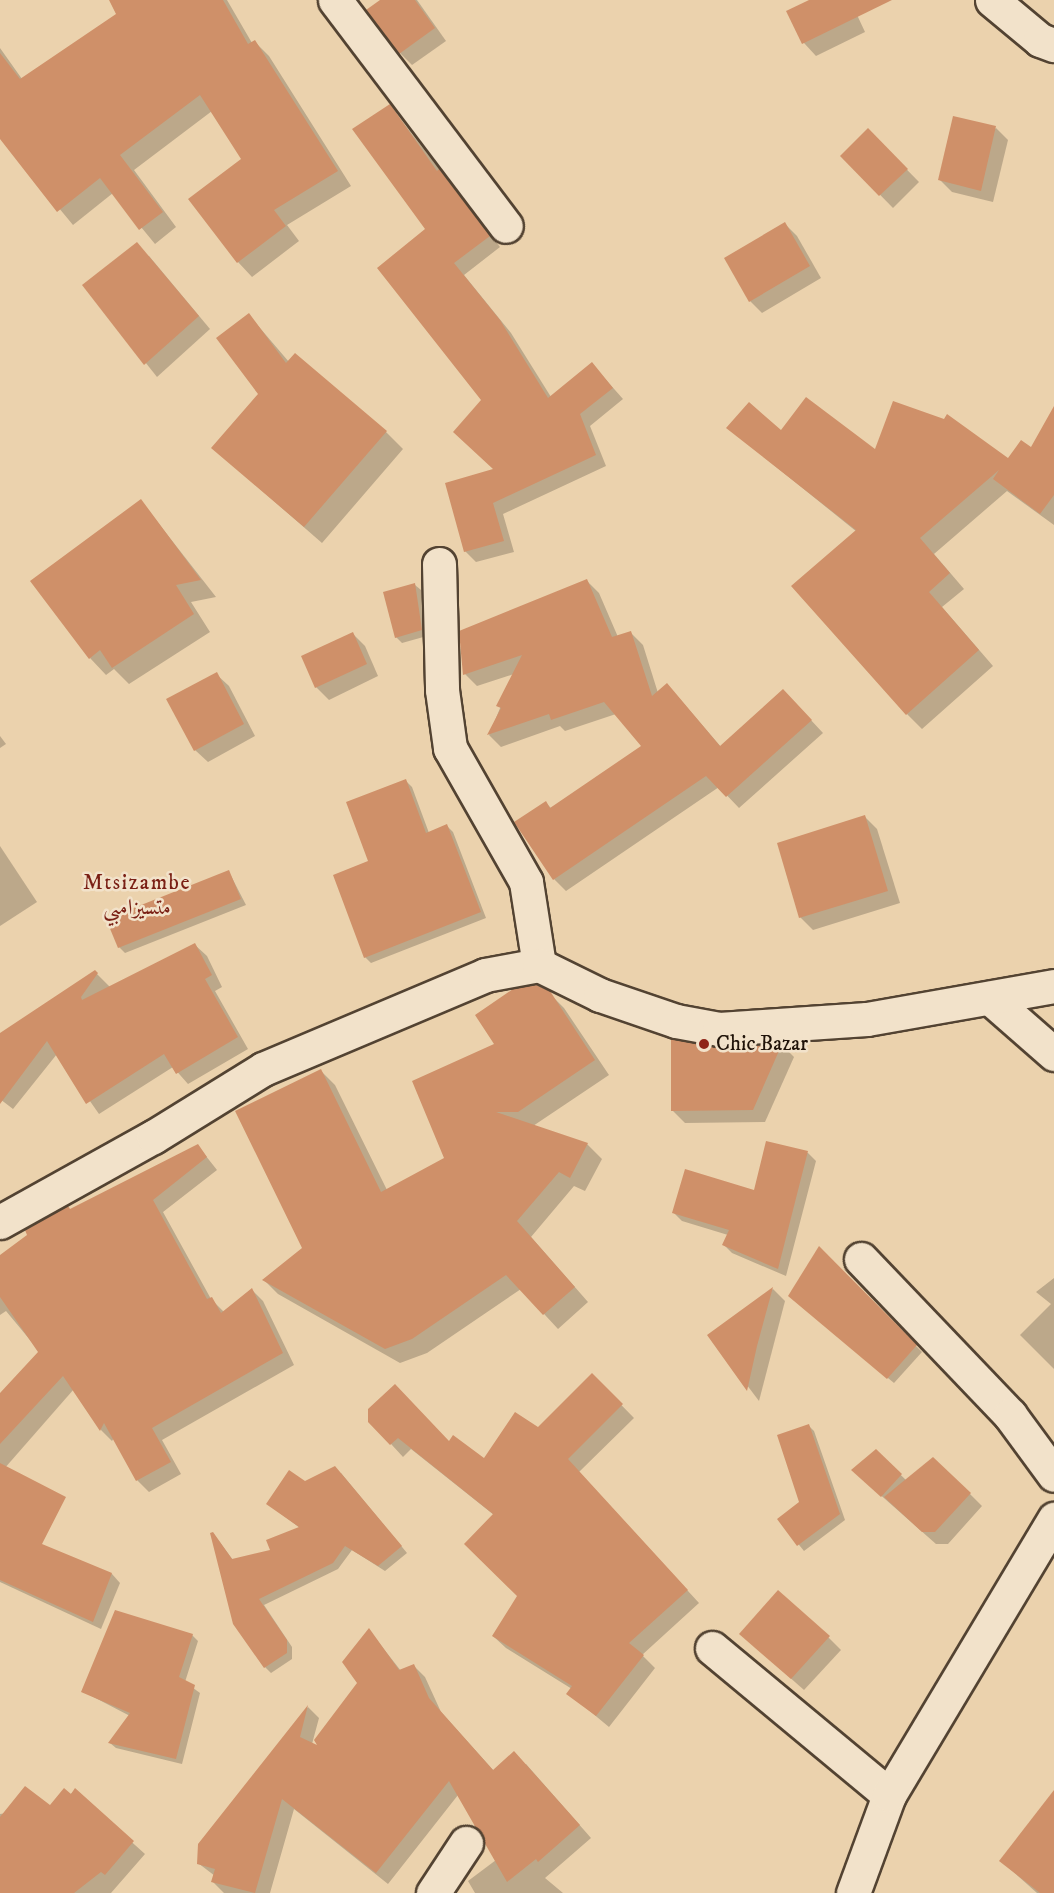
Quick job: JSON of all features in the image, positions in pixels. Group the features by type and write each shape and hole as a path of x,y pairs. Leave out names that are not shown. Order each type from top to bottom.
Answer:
{"street":[{"path":"334,0 506,226"},
{"path":"992,0 1040,40 1054,45"},
{"path":"439,564 442,690 450,748 526,882 539,965"},
{"path":"0,1222 153,1137 263,1069 485,975 539,965 600,996 676,1021 719,1029 867,1019 1054,986"},
{"path":"990,998 1054,1054"},
{"path":"861,1259 1010,1415 1054,1475"},
{"path":"853,1893 889,1795 1054,1519"},
{"path":"712,1648 889,1795"},
{"path":"433,1893 466,1843"}],"building":[{"path":"109,0 223,0 248,44 255,40 338,171 274,210 286,226 237,263 188,199 241,159 200,95 120,155 163,212 139,230 100,178 57,212 0,139 0,53 20,79 116,14"},
{"path":"380,0 415,0 435,28 399,54 366,10"},
{"path":"809,0 892,0 802,44 786,11"},
{"path":"390,104 437,171 439,169 490,236 454,263 500,320 548,398 592,362 613,388 580,414 596,455 493,503 504,541 464,552 445,483 493,469 453,432 481,400 377,268 425,229 352,129"},
{"path":"953,116 996,126 981,191 938,180"},
{"path":"868,128 908,169 879,196 840,156"},
{"path":"785,222 810,266 749,302 724,258"},
{"path":"137,242 199,316 144,365 82,285"},
{"path":"249,313 286,363 295,353 387,431 304,527 211,448 258,394 216,338"},
{"path":"806,397 875,449 893,401 944,419 947,414 1008,458 1021,440 1031,447 1054,406 1054,495 1040,514 993,479 999,470 920,538 950,573 929,592 979,650 906,715 791,586 856,530 726,428 749,402 781,430"},
{"path":"141,499 201,580 176,585 194,614 112,668 100,650 89,659 30,581"},
{"path":"587,579 612,637 631,631 652,696 667,683 720,746 783,689 812,720 726,797 706,776 553,880 514,822 546,801 550,808 641,746 604,702 551,720 549,714 487,735 501,708 496,706 522,655 463,675 459,631"},
{"path":"415,583 422,630 395,638 383,592"},
{"path":"353,632 367,664 315,688 301,656"},
{"path":"217,672 244,724 194,751 166,699"},
{"path":"406,779 426,833 447,824 481,912 364,958 333,875 368,861 346,802"},
{"path":"865,815 888,891 799,918 777,843"},
{"path":"229,870 241,899 118,948 106,919"},
{"path":"195,943 212,975 205,979 238,1037 176,1074 164,1054 86,1104 47,1041 0,1104 0,1033 95,970 98,973 81,997 82,1000"},
{"path":"536,985 550,991 595,1060 518,1112 496,1112 588,1143 570,1178 559,1172 517,1221 575,1287 543,1315 506,1275 412,1339 385,1349 262,1280 302,1248 235,1111 321,1069 381,1192 444,1158 412,1081 494,1044 475,1015 513,989"},
{"path":"671,1039 720,1048 782,1044 753,1110 671,1111"},
{"path":"766,1141 808,1151 778,1269 722,1245 729,1230 672,1213 685,1169 754,1190"},
{"path":"198,1144 207,1157 153,1200 207,1299 212,1297 221,1313 252,1288 283,1353 152,1428 171,1462 136,1481 104,1423 100,1431 63,1376 0,1444 0,1393 38,1352 0,1297 0,1255 27,1235 25,1230 68,1206 70,1209"},
{"path":"819,1246 917,1345 887,1379 788,1296"},
{"path":"773,1287 757,1346 747,1391 707,1335"},
{"path":"592,1373 623,1404 568,1459 688,1590 629,1643 644,1655 596,1716 566,1694 572,1686 492,1636 517,1596 464,1544 493,1514 398,1438 390,1445 368,1422 368,1409 395,1384 449,1441 453,1435 484,1458 515,1412 538,1427"},
{"path":"809,1424 840,1514 797,1546 777,1519 799,1502 777,1435"},
{"path":"876,1449 902,1474 881,1497 851,1470"},
{"path":"933,1457 971,1493 935,1532 922,1532 884,1497"},
{"path":"0,1463 66,1497 42,1544 112,1573 93,1622 0,1580"},
{"path":"335,1466 402,1546 378,1566 345,1546 333,1563 259,1599 287,1640 287,1653 264,1668 233,1624 210,1533 213,1532 232,1559 270,1550 266,1540 299,1527 266,1504 289,1470 305,1481"},
{"path":"778,1590 830,1636 791,1679 739,1634"},
{"path":"115,1610 193,1634 179,1677 195,1685 176,1759 108,1743 130,1713 81,1692"},
{"path":"369,1628 399,1670 414,1664 429,1698 493,1770 514,1751 580,1825 538,1862 536,1859 507,1882 449,1781 376,1873 282,1799 255,1893 211,1882 215,1869 197,1864 198,1844 308,1705 300,1737 317,1745 314,1740 357,1683 342,1662"},
{"path":"25,1786 50,1805 64,1788 71,1794 75,1788 134,1841 105,1875 101,1872 74,1893 0,1893 0,1817"},
{"path":"1054,1790 1054,1893 1040,1893 999,1861"}],"place":[{"name":"Chic Bazar","path":"704,1044"}],"district":[{"name":"Mtsizambe متسيزامبي","path":"137,894"}]}
